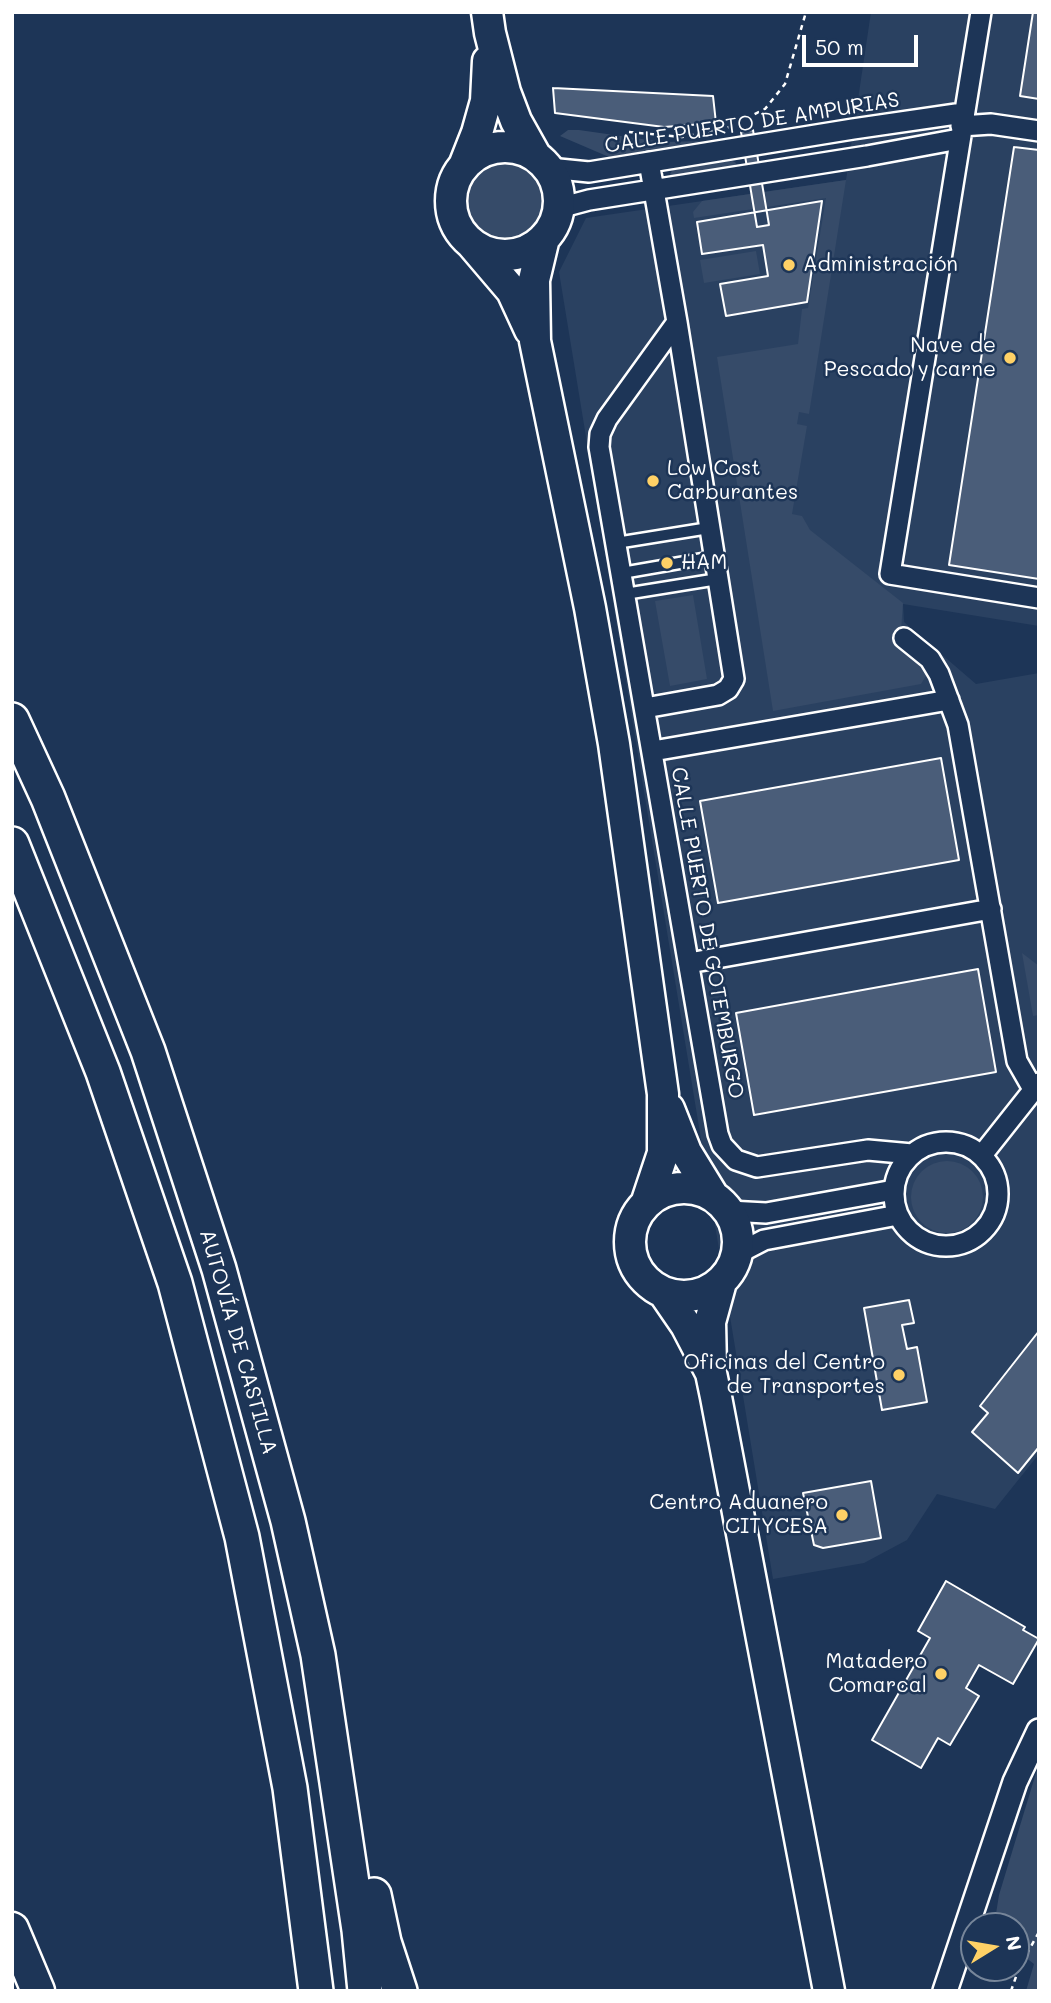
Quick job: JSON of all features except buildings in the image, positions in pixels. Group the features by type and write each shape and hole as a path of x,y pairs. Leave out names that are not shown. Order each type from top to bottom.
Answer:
{"highway":[{"name":"AUTOVÍA DE CASTILLA","path":"12,720 48,798 148,1051 219,1269 288,1521 318,1655 356,1904 365,1991"},
{"name":"AUTOVÍA DE CASTILLA","path":"12,844 103,1072 175,1283 242,1537 290,1788 316,1991"},
{"path":"318,1655 358,1818 384,1942 400,1991"},
{"path":"12,1929 38,1991"},
{"path":"12,1983 15,1991"}],"main road":[{"path":"472,244 488,252 506,255 524,252 544,238 553,227 559,208 558,187 516,121 505,92 488,22"},
{"path":"488,22 486,101 477,133 455,181 451,198 453,215 460,231 512,291 535,341"},
{"path":"464,166 479,153 497,147 517,148 542,162"},
{"path":"544,238 534,280 535,341 590,608 612,730 663,1094 663,1153 647,1201 634,1219 629,1241 633,1263 646,1281 664,1293 686,1325 710,1373"},
{"path":"663,1094 686,1152 737,1232 737,1254 731,1269 721,1282 704,1293 684,1297 664,1293"},
{"path":"647,1201 667,1190 691,1188 721,1203"},
{"path":"721,1282 710,1322 710,1373 829,1991"}],"street":[{"path":"981,12 890,574 1039,598"},
{"path":"559,208 653,189 867,156 961,126 991,124 1039,131"},
{"name":"CALLE PUERTO DE AMPURIAS","path":"542,162 589,172 853,129 961,126"},
{"path":"645,708 718,695 728,689 734,679 649,162"},
{"name":"CALLE PUERTO DE GOTEMBURGO","path":"677,322 607,419 600,434 599,447 718,1134 722,1145 736,1160 757,1167 868,1150 912,1154"},
{"path":"904,638 930,659 939,674 958,725 1017,1061 1036,1086 982,1156"},
{"path":"653,751 949,699"},
{"path":"689,963 991,909"},
{"path":"947,1141 966,1145 982,1156 993,1168 999,1186 998,1205 991,1223 978,1237 961,1245 942,1247 924,1242 908,1231 898,1215 894,1190 897,1177 912,1154 929,1144 947,1141"},
{"path":"721,1203 766,1213 894,1190"},
{"path":"737,1254 764,1240 898,1215"},
{"path":"945,1991 1015,1782 1039,1731"}],"lane":[{"path":"616,543 709,528"},
{"path":"622,573 714,557"},
{"path":"625,594 718,579"}],"path":[{"path":"629,132 682,137 727,128 765,108 785,84 806,12"},
{"path":"1011,1991 1018,1968 1039,1932"}],"shaded area":[{"path":"871,12 1039,12 1039,626 903,604 904,622 976,684 1039,673 1039,1454 995,1509 937,1494 907,1540 864,1563 773,1579 559,272 586,218 846,180"},
{"path":"568,130 663,142 703,141 609,157 560,136"},
{"path":"505,159 520,162 533,171 542,184 545,199 542,214 533,227 520,236 505,239 490,236 477,227 468,214 465,199 468,184 477,171 490,162"},
{"path":"731,160 736,163 734,168 673,178 670,174 673,169"},
{"path":"846,180 809,414 799,412 797,424 807,426 792,514 802,516 810,530 903,603 900,646 922,664 927,674 921,684 773,711 717,357 798,344 802,309 808,308 826,198 694,218 693,212 702,201"},
{"path":"756,251 760,274 704,283 700,260"},
{"path":"693,595 707,679 670,686 655,601"},
{"path":"1022,953 1039,966 1039,1015 1033,1016"},
{"path":"947,1161 967,1167 977,1177 983,1197 977,1217 967,1227 947,1233 927,1227 917,1217 911,1197 917,1177 927,1167"},
{"path":"1039,1763 1039,1991 1026,1991 1034,1964 1030,1961 1030,1912 996,1912"}],"place":[{"name":"Administración","path":"789,265"},
{"name":"Nave de Pescado y carne","path":"1010,358"},
{"name":"Low Cost Carburantes","path":"653,481"},
{"name":"HAM","path":"667,563"},
{"name":"Oficinas del Centro de Transportes","path":"899,1375"},
{"name":"Centro Aduanero CITYCESA","path":"842,1515"},
{"name":"Matadero Comarcal","path":"941,1674"}]}
